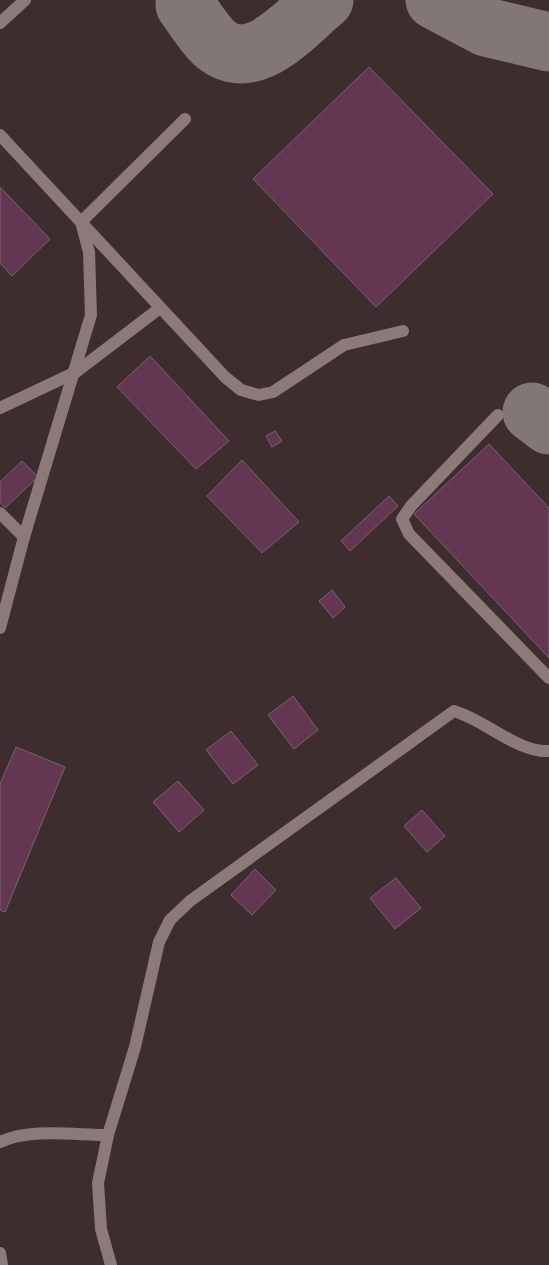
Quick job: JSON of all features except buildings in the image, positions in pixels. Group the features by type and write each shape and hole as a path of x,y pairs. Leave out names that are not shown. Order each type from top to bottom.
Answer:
{"lane":[{"path":"0,23 26,0"},
{"path":"81,222 184,119"},
{"path":"0,135 225,377 242,390 259,395 273,392 344,345 403,331"},
{"path":"0,628 24,537 76,372 91,316 89,252 81,222"},
{"path":"0,408 76,372 160,308"},
{"path":"498,415 411,506 402,519 409,534 549,678"},
{"path":"0,513 24,537"},
{"path":"111,1265 101,1228 98,1183 108,1135 135,1048 158,942 170,920 190,902 454,711 468,715 535,752 549,751"},
{"path":"0,1142 39,1134 108,1135"},
{"path":"0,1252 2,1265"}],"taxiway":[{"path":"185,5 213,42 228,51 243,54 258,51 272,43 324,0"},
{"path":"435,0 486,27 549,42"},
{"path":"532,412 549,425"}]}
